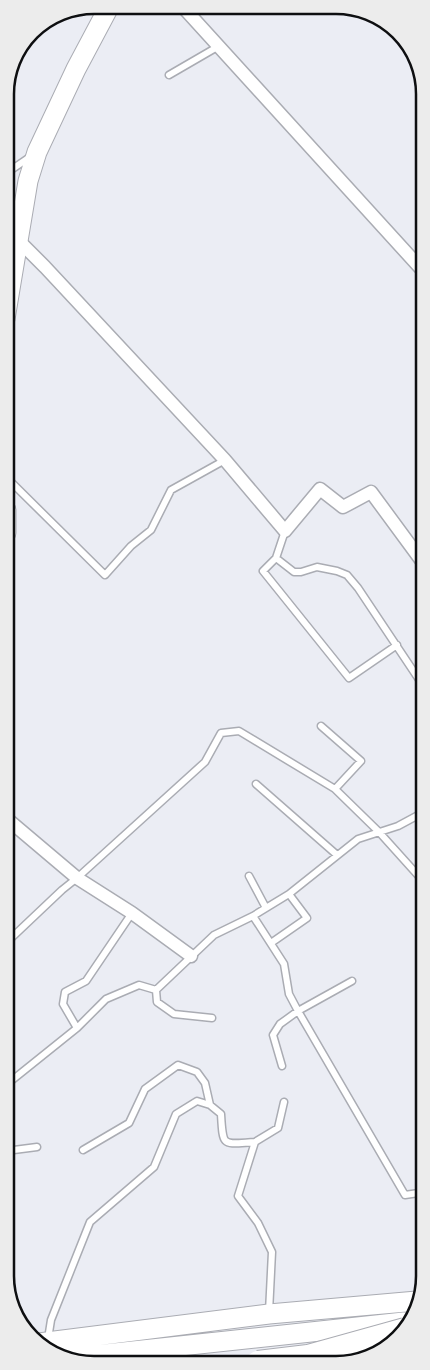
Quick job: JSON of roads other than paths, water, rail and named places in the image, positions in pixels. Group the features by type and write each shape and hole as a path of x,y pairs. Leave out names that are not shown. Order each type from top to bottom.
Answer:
{"highway":[{"path":"308,1356 391,1334"}],"street":[{"path":"14,266 28,181 37,152 76,69 105,14"},
{"path":"189,14 416,263"},
{"path":"18,240 224,460 285,532 320,489 343,507 371,492 416,553"},
{"path":"14,825 77,878 132,913 191,956"},
{"path":"52,1344 269,1314 412,1301"},
{"path":"327,1308 337,1356"},
{"path":"90,1356 402,1322"}],"lane":[{"path":"169,76 219,46"},
{"path":"14,168 37,152"},
{"path":"14,484 105,574 131,546 151,530 171,490 224,460"},
{"path":"285,532 276,558 263,571 349,678 397,645"},
{"path":"276,558 294,572 317,567 347,575 358,588 416,675"},
{"path":"321,726 361,761 335,788"},
{"path":"14,935 205,762 221,733 239,731 335,788 379,832 416,873"},
{"path":"256,784 337,855"},
{"path":"156,990 214,935 253,916 288,894 358,839 398,826 416,816"},
{"path":"249,876 266,908"},
{"path":"271,944 307,918 288,894"},
{"path":"77,1028 63,1004 65,992 86,981 132,913"},
{"path":"253,916 284,964 289,994 298,1012 406,1195 416,1193"},
{"path":"282,1066 274,1035 280,1024 352,981"},
{"path":"14,1078 77,1028 106,999 139,985 156,990"},
{"path":"156,990 157,1002 174,1014 212,1018"},
{"path":"83,1150 129,1123 145,1089 178,1065 197,1072 205,1084 210,1105"},
{"path":"46,1340 51,1320 90,1222 154,1167 176,1114 197,1101 210,1105 221,1114 222,1138 226,1142 255,1142 278,1128 284,1102"},
{"path":"255,1142 238,1196 258,1222 272,1252 269,1314"},
{"path":"14,1150 37,1147"}]}
